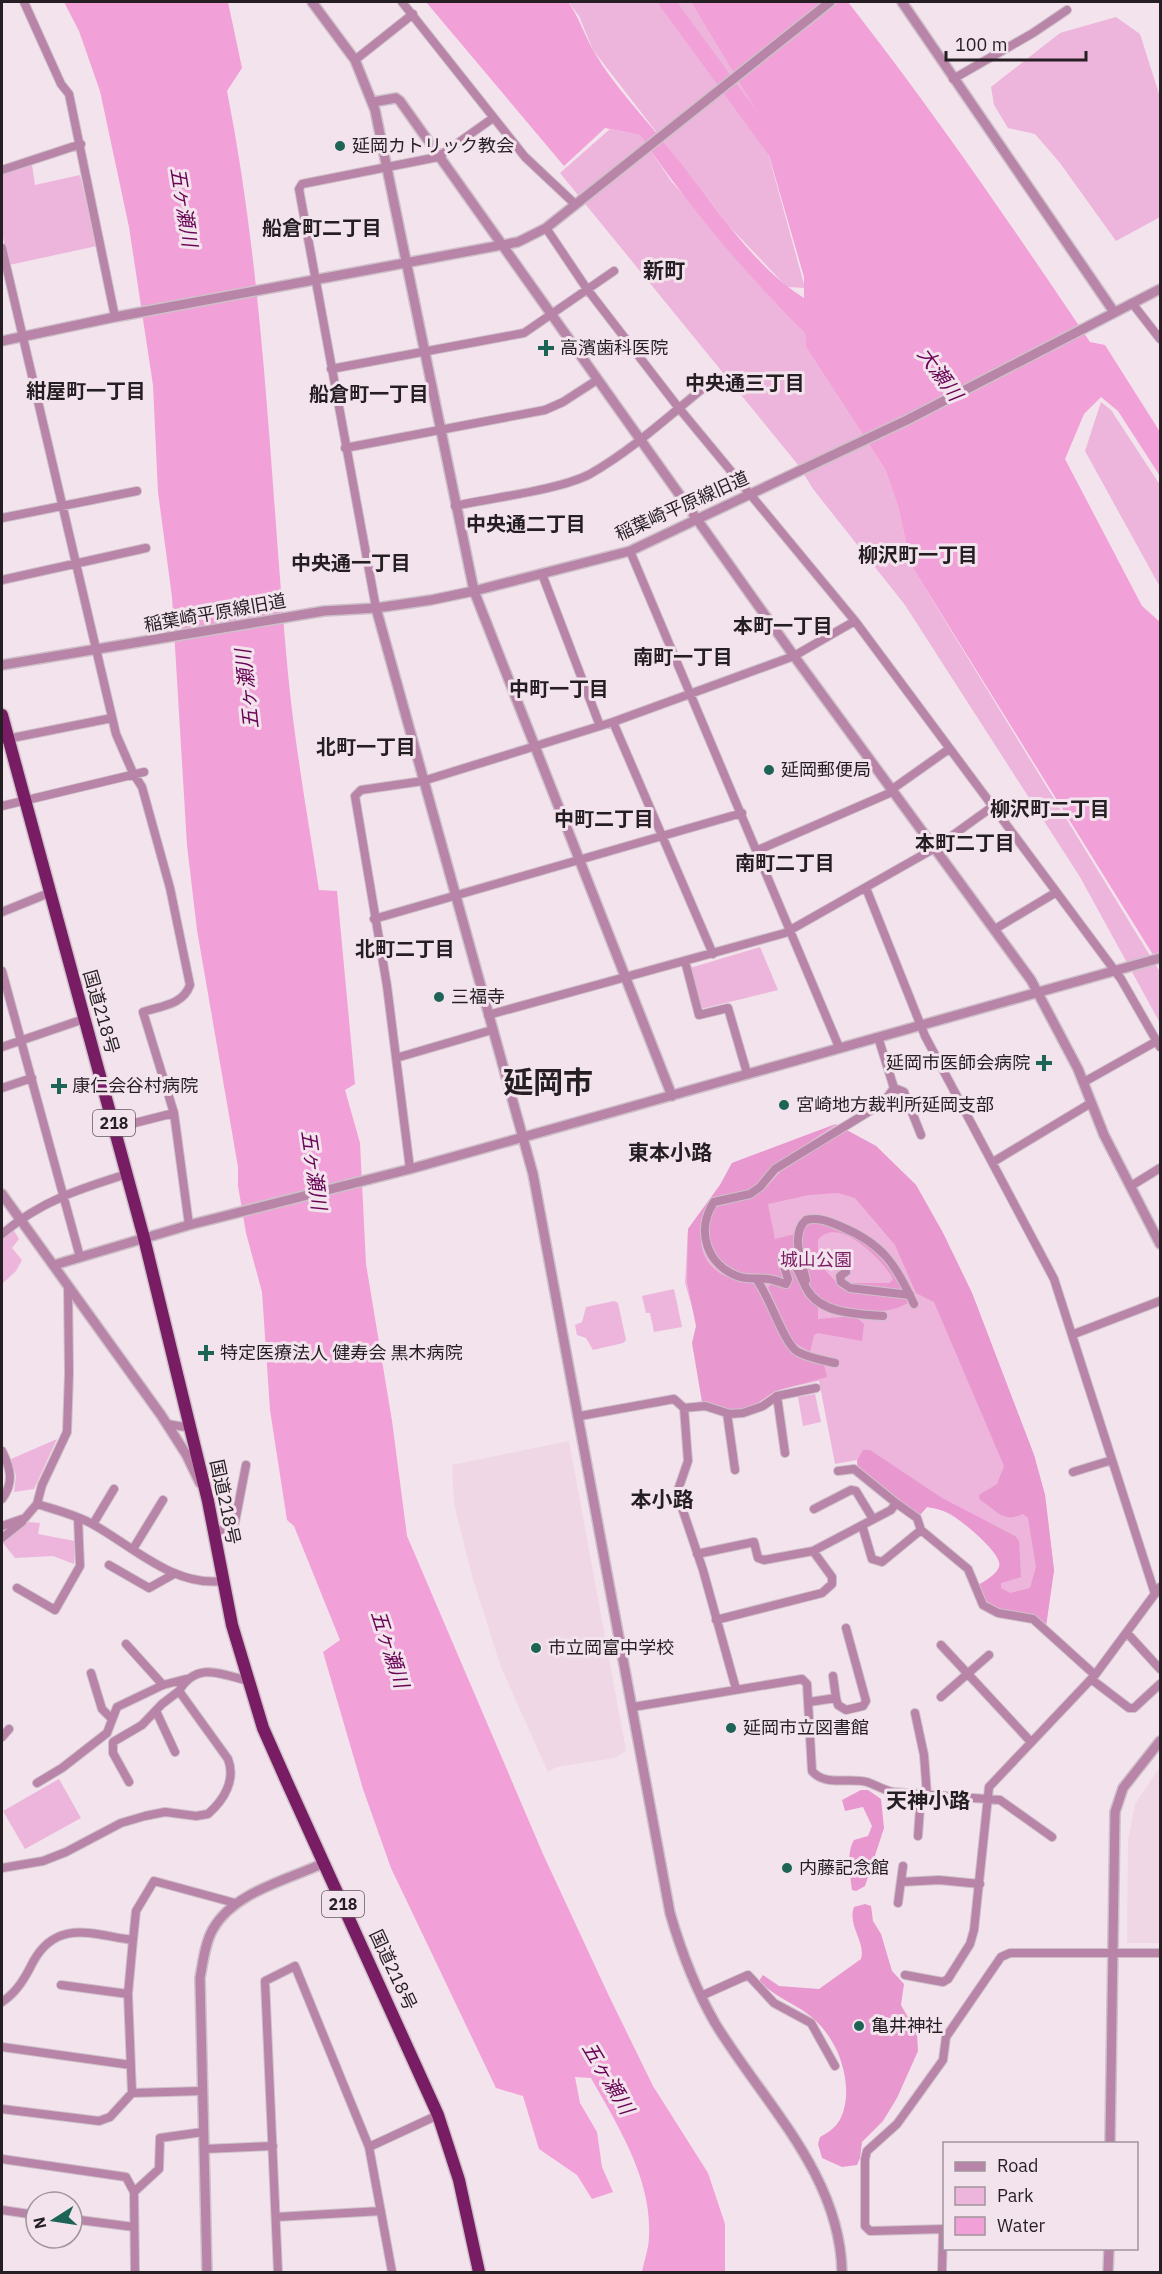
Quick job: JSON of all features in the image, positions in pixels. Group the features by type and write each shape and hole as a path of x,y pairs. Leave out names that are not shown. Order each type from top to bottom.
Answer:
{"highway":[{"name":"国道218号","path":"2,715 4,739 50,893 144,1238 208,1501 223,1581 248,1681 263,1728 438,2115 462,2190 479,2272"}],"street":[{"path":"24,2 61,84 69,94 118,316"},
{"path":"312,2 355,60 373,102 474,591 672,1096"},
{"path":"402,2 536,170 577,202"},
{"path":"2,341 118,316 504,246 546,228 830,2"},
{"path":"902,2 1114,312"},
{"path":"953,79 1033,33 1067,10"},
{"path":"355,60 413,14"},
{"path":"373,102 396,98 400,101 794,657 995,930 1036,992 1084,1082 1091,1104 1161,1244"},
{"path":"494,118 438,157 388,169 303,184 299,189 330,369 376,608 454,896 524,1137 540,1208 670,1913 689,1971 701,1996 730,2045 814,2171 834,2218 842,2272"},
{"path":"2,170 81,144"},
{"path":"546,228 587,288 678,407 752,493 855,621 1114,972 1159,1044 1084,1082"},
{"path":"2,248 116,734 132,773 142,787 170,888 190,985 187,994 178,1001 143,1012 174,1113 189,1225"},
{"path":"330,369 524,333 614,271"},
{"name":"稲葉崎平原線旧道","path":"2,665 324,611 376,608 474,591 630,551 907,420 1161,289"},
{"path":"1132,303 1161,339"},
{"path":"345,448 545,410 563,402 597,380"},
{"path":"455,506 569,482 589,474 640,440 711,381"},
{"path":"2,518 137,491"},
{"path":"2,580 146,548"},
{"path":"630,551 758,850 839,1047"},
{"path":"542,574 600,726"},
{"path":"410,1169 396,1058 355,796 361,789 423,781 613,722 794,657 855,621"},
{"path":"4,739 112,718"},
{"path":"613,722 713,954"},
{"path":"758,850 892,791 949,749"},
{"path":"2,806 132,773 144,772"},
{"path":"488,1016 713,954 790,930 935,848 992,807"},
{"path":"374,919 742,813"},
{"path":"866,888 921,1026 1054,1279 1074,1334 1112,1460 1158,1591 1128,1634 1093,1677 989,1787 980,1884 970,1944 948,1979 943,1982 905,1975"},
{"path":"2,912 50,893"},
{"path":"995,930 1055,893"},
{"path":"54,1265 189,1225 410,1169 1161,958"},
{"path":"685,961 699,1015 728,1008 747,1073"},
{"path":"2,971 80,1257"},
{"path":"2,1047 84,1019"},
{"path":"396,1058 492,1030"},
{"path":"878,1037 894,1088"},
{"path":"2,1088 32,1078"},
{"path":"894,1088 904,1092 921,1135"},
{"path":"883,1316 833,1309 813,1297 795,1263 789,1258 782,1260 788,1279 786,1284 740,1277 725,1269 708,1251 704,1233 708,1211 714,1202 750,1194 760,1187 775,1169 883,1103 894,1088"},
{"path":"993,1162 1091,1104"},
{"path":"115,1128 174,1113"},
{"path":"1131,1186 1161,1168"},
{"path":"2,1234 20,1218 62,1194 127,1174"},
{"path":"2,1194 167,1424 186,1454 208,1501"},
{"path":"813,1297 798,1240 803,1222 815,1218 845,1228 874,1244 895,1266 914,1304"},
{"path":"846,1272 840,1276 841,1282 850,1288 910,1295"},
{"path":"756,1280 774,1307 790,1345 797,1352 835,1363"},
{"path":"2,1538 37,1504 42,1485 63,1444 67,1430 68,1287"},
{"path":"1074,1334 1161,1301"},
{"path":"580,1416 674,1400 684,1408 705,1406 728,1413 743,1413 756,1409 777,1396 816,1388"},
{"path":"777,1396 785,1453"},
{"path":"684,1408 688,1461 678,1490 735,1689"},
{"path":"728,1413 735,1470"},
{"path":"167,1424 190,1428"},
{"path":"2,1451 11,1476 10,1485 2,1499"},
{"path":"1073,1472 1112,1460"},
{"path":"214,1534 235,1522 246,1465"},
{"path":"838,1471 854,1469 916,1518 921,1530 968,1569 983,1605 998,1613 1033,1620 1129,1708 1134,1708 1161,1683"},
{"path":"93,1524 114,1490"},
{"path":"814,1509 851,1490 856,1491 873,1519"},
{"path":"133,1549 163,1500"},
{"path":"697,1554 754,1542 758,1558 764,1560 813,1551 891,1510 896,1503"},
{"path":"37,1504 93,1524 174,1574 196,1582 223,1581"},
{"path":"2,1526 25,1518"},
{"path":"17,1588 55,1610 80,1566 78,1518"},
{"path":"862,1525 870,1554 877,1562 882,1562 921,1530"},
{"path":"716,1620 822,1593 829,1588 832,1577 813,1551"},
{"path":"109,1564 149,1588 174,1574"},
{"path":"833,1676 838,1705 846,1710 863,1706 866,1701 846,1628"},
{"path":"1128,1634 1161,1669"},
{"path":"126,1644 163,1685"},
{"path":"941,1645 1030,1742"},
{"path":"941,1697 989,1654"},
{"path":"37,1783 62,1768 107,1732 117,1707 163,1685 207,1671 248,1681"},
{"path":"91,1673 102,1709 112,1719"},
{"path":"129,1782 112,1746 113,1742 142,1725 179,1691 186,1679"},
{"path":"633,1707 802,1679 807,1684 812,1771 817,1776 834,1780 866,1782 882,1790 893,1792 1000,1800 1052,1837"},
{"path":"2,1868 28,1865 58,1855 121,1823 165,1812 196,1816 208,1814 217,1807 225,1794 232,1768 228,1759 179,1691"},
{"path":"808,1702 836,1698"},
{"path":"156,1711 175,1752"},
{"path":"915,1713 924,1755 924,1793 918,1836"},
{"path":"2,1737 9,1729"},
{"path":"1110,2142 1117,1801 1123,1788 1161,1741"},
{"path":"207,2272 200,1978 213,1928 235,1903 248,1894 324,1863"},
{"path":"897,1903 903,1866"},
{"path":"901,1882 939,1880 980,1884"},
{"path":"2,2109 99,2121 111,2116 132,2093 128,1994 136,1911 154,1881 235,1903"},
{"path":"2,2002 23,1981 44,1948 63,1933 83,1932 134,1940"},
{"path":"943,2230 870,2231 865,2226 867,2151 897,2124 931,2078 943,2060 946,2037 1001,1957 1010,1953 1161,1953"},
{"path":"278,2272 265,1981 295,1966 369,2147 392,2272"},
{"path":"701,1996 748,1975 774,2003 811,2023 835,2066"},
{"path":"61,1985 128,1994"},
{"path":"2,2047 131,2065"},
{"path":"132,2093 202,2091"},
{"path":"369,2147 438,2115"},
{"path":"134,2192 159,2169 160,2138 203,2132"},
{"path":"204,2149 273,2146"},
{"path":"2,2159 126,2177 134,2192 135,2272"},
{"path":"2,2210 24,2213"},
{"path":"276,2217 381,2211"},
{"path":"84,2221 134,2228"},
{"path":"942,2272 943,2250"},
{"path":"1108,2272 1109,2250"}],"shaded area":[{"path":"569,1441 626,1751 615,1758 556,1767 548,1772 501,1667 472,1576 454,1504 452,1465"},
{"path":"1160,1767 1160,1943 1127,1943 1128,1841 1135,1804"}],"green space":[{"path":"568,2 691,2 756,109 805,288 787,287 729,226 593,50 579,16"},
{"path":"1116,17 1140,34 1160,97 1160,217 1116,241 1060,163 1035,134 1008,128 994,105 991,87 1060,33"},
{"path":"610,129 640,135 671,181 805,333 806,347 885,469 898,506 911,565 1160,972 1160,1023 1080,877 905,605 813,489 799,466 560,173"},
{"path":"32,165 35,185 80,175 97,246 9,265 2,233 2,173"},
{"path":"1101,402 1111,410 1160,485 1160,587 1085,451"},
{"path":"760,947 778,990 701,1009 690,968"},
{"name":"城山公園","path":"836,1124 876,1146 916,1185 943,1233 972,1293 1034,1455 1045,1495 1054,1570 1046,1626 978,1585 995,1573 999,1567 999,1561 989,1546 955,1517 930,1507 927,1507 919,1516 858,1469 857,1460 835,1464 819,1381 782,1389 734,1411 705,1401 697,1324 685,1283 688,1229 720,1185 732,1163"},
{"path":"836,1124 775,1165 752,1189 710,1200 701,1232 703,1252 707,1261 725,1276 756,1286 764,1297 784,1343 797,1356 824,1364 827,1377 775,1391 751,1408 734,1411 702,1402 692,1343 696,1326 687,1282 688,1229 720,1185 732,1163"},
{"path":"846,1130 876,1146 916,1185 943,1233 972,1293 1034,1455 1045,1495 1054,1570 1046,1626 997,1611 984,1602 978,1585 995,1573 999,1567 999,1561 989,1546 962,1522 949,1513 927,1507 919,1516 858,1469 857,1461 863,1450 870,1450 942,1498 1015,1536 1019,1541 1021,1577 1001,1583 1001,1588 1010,1593 1030,1588 1036,1567 1028,1518 1023,1514 1016,1517 1005,1517 980,1500 979,1495 997,1484 1004,1466 934,1302 916,1293 895,1245 855,1198 838,1193 809,1195 768,1204 775,1239 795,1234 798,1262 790,1255 785,1255 785,1281 768,1275 740,1272 722,1261 712,1246 709,1227 715,1207 748,1199 763,1191 780,1172"},
{"path":"815,1220 849,1232 882,1254 906,1292 852,1286 844,1280 850,1283 890,1283 893,1279 871,1252 860,1243 848,1236 827,1233 818,1240 818,1252 823,1268 839,1285 861,1293 904,1295 908,1303 890,1310 865,1311 831,1306 816,1296 807,1278 802,1244 804,1225"},
{"path":"13,1229 19,1239 12,1248 22,1260 16,1271 2,1284 2,1238"},
{"path":"788,1259 811,1300 818,1305 818,1319 855,1316 864,1324 862,1341 818,1333 814,1335 810,1352 793,1342 768,1287 773,1283 787,1286 791,1283 784,1262"},
{"path":"674,1289 682,1327 654,1332 650,1313 646,1313 642,1296"},
{"path":"614,1301 618,1303 626,1340 623,1343 593,1350 586,1338 577,1335 575,1325 582,1322 586,1307"},
{"path":"815,1394 821,1422 803,1426 798,1397"},
{"path":"57,1439 34,1489 14,1492 16,1476 11,1459"},
{"path":"28,1522 40,1523 38,1534 75,1541 74,1564 53,1556 15,1558 3,1543"},
{"path":"59,1779 81,1818 25,1849 3,1811"},
{"path":"861,1790 868,1790 881,1799 884,1828 865,1886 856,1891 852,1890 850,1851 854,1840 868,1836 872,1826 863,1807 845,1811 842,1800"},
{"path":"865,1904 871,1906 873,1921 881,1934 892,1971 904,1984 901,2005 917,2033 918,2051 897,2098 883,2121 862,2142 857,2165 842,2167 822,2158 818,2144 820,2137 836,2126 842,2116 846,2085 841,2061 830,2039 815,2020 759,1981 763,1975 779,1986 819,1989 861,1959 861,1946 852,1914 854,1907"}],"water":[{"name":"五ヶ瀬川","path":"64,2 228,2 242,68 227,91 240,163 258,309 291,701 319,890 337,891 355,1084 345,1090 360,1143 366,1264 392,1421 407,1536 543,1854 608,1994 653,2086 708,2173 725,2224 725,2272 642,2272 649,2236 645,2194 622,2134 591,2078 575,2077 580,2103 597,2132 602,2167 613,2192 592,2199 577,2175 539,2149 523,2096 496,2088 391,1868 363,1789 323,1652 340,1640 294,1526 287,1520 270,1410 262,1292 246,1233 238,1186 238,1167 197,930 187,845 172,597 158,492 153,385 129,227 100,91 79,31"},
{"path":"426,2 568,2 601,64 620,90 749,250 766,268 804,298 804,277 756,110 691,2 848,2 880,43 972,170 1090,342 1105,345 1160,432 1160,476 1118,411 1101,397 1084,414 1065,459 1142,606 1160,622 1160,966 911,565 898,506 885,469 806,347 805,333 718,238 640,135 605,128 564,166"}],"waterway":[{"name":"大瀬川","path":"667,2 775,150"}],"place":[{"name":"延岡カトリック教会","path":"340,146"},
{"name":"高濱歯科医院","path":"546,348"},
{"name":"延岡郵便局","path":"769,770"},
{"name":"三福寺","path":"439,997"},
{"name":"延岡市医師会病院","path":"1044,1063"},
{"name":"康仁会谷村病院","path":"59,1086"},
{"name":"宮崎地方裁判所延岡支部","path":"784,1105"},
{"name":"特定医療法人 健寿会 黒木病院","path":"206,1353"},
{"name":"市立岡富中学校","path":"536,1648"},
{"name":"延岡市立図書館","path":"731,1728"},
{"name":"内藤記念館","path":"787,1868"},
{"name":"亀井神社","path":"859,2026"}],"district":[{"name":"船倉町二丁目","path":"322,228"},
{"name":"新町","path":"664,271"},
{"name":"中央通三丁目","path":"745,383"},
{"name":"紺屋町一丁目","path":"86,391"},
{"name":"船倉町一丁目","path":"369,394"},
{"name":"中央通二丁目","path":"526,524"},
{"name":"柳沢町一丁目","path":"918,555"},
{"name":"中央通一丁目","path":"351,563"},
{"name":"本町一丁目","path":"783,626"},
{"name":"南町一丁目","path":"683,657"},
{"name":"中町一丁目","path":"559,689"},
{"name":"北町一丁目","path":"366,747"},
{"name":"柳沢町二丁目","path":"1050,809"},
{"name":"中町二丁目","path":"604,819"},
{"name":"本町二丁目","path":"965,843"},
{"name":"南町二丁目","path":"785,863"},
{"name":"北町二丁目","path":"405,949"},
{"name":"延岡市","path":"548,1083"},
{"name":"東本小路","path":"670,1153"},
{"name":"本小路","path":"662,1500"},
{"name":"天神小路","path":"928,1801"}]}
